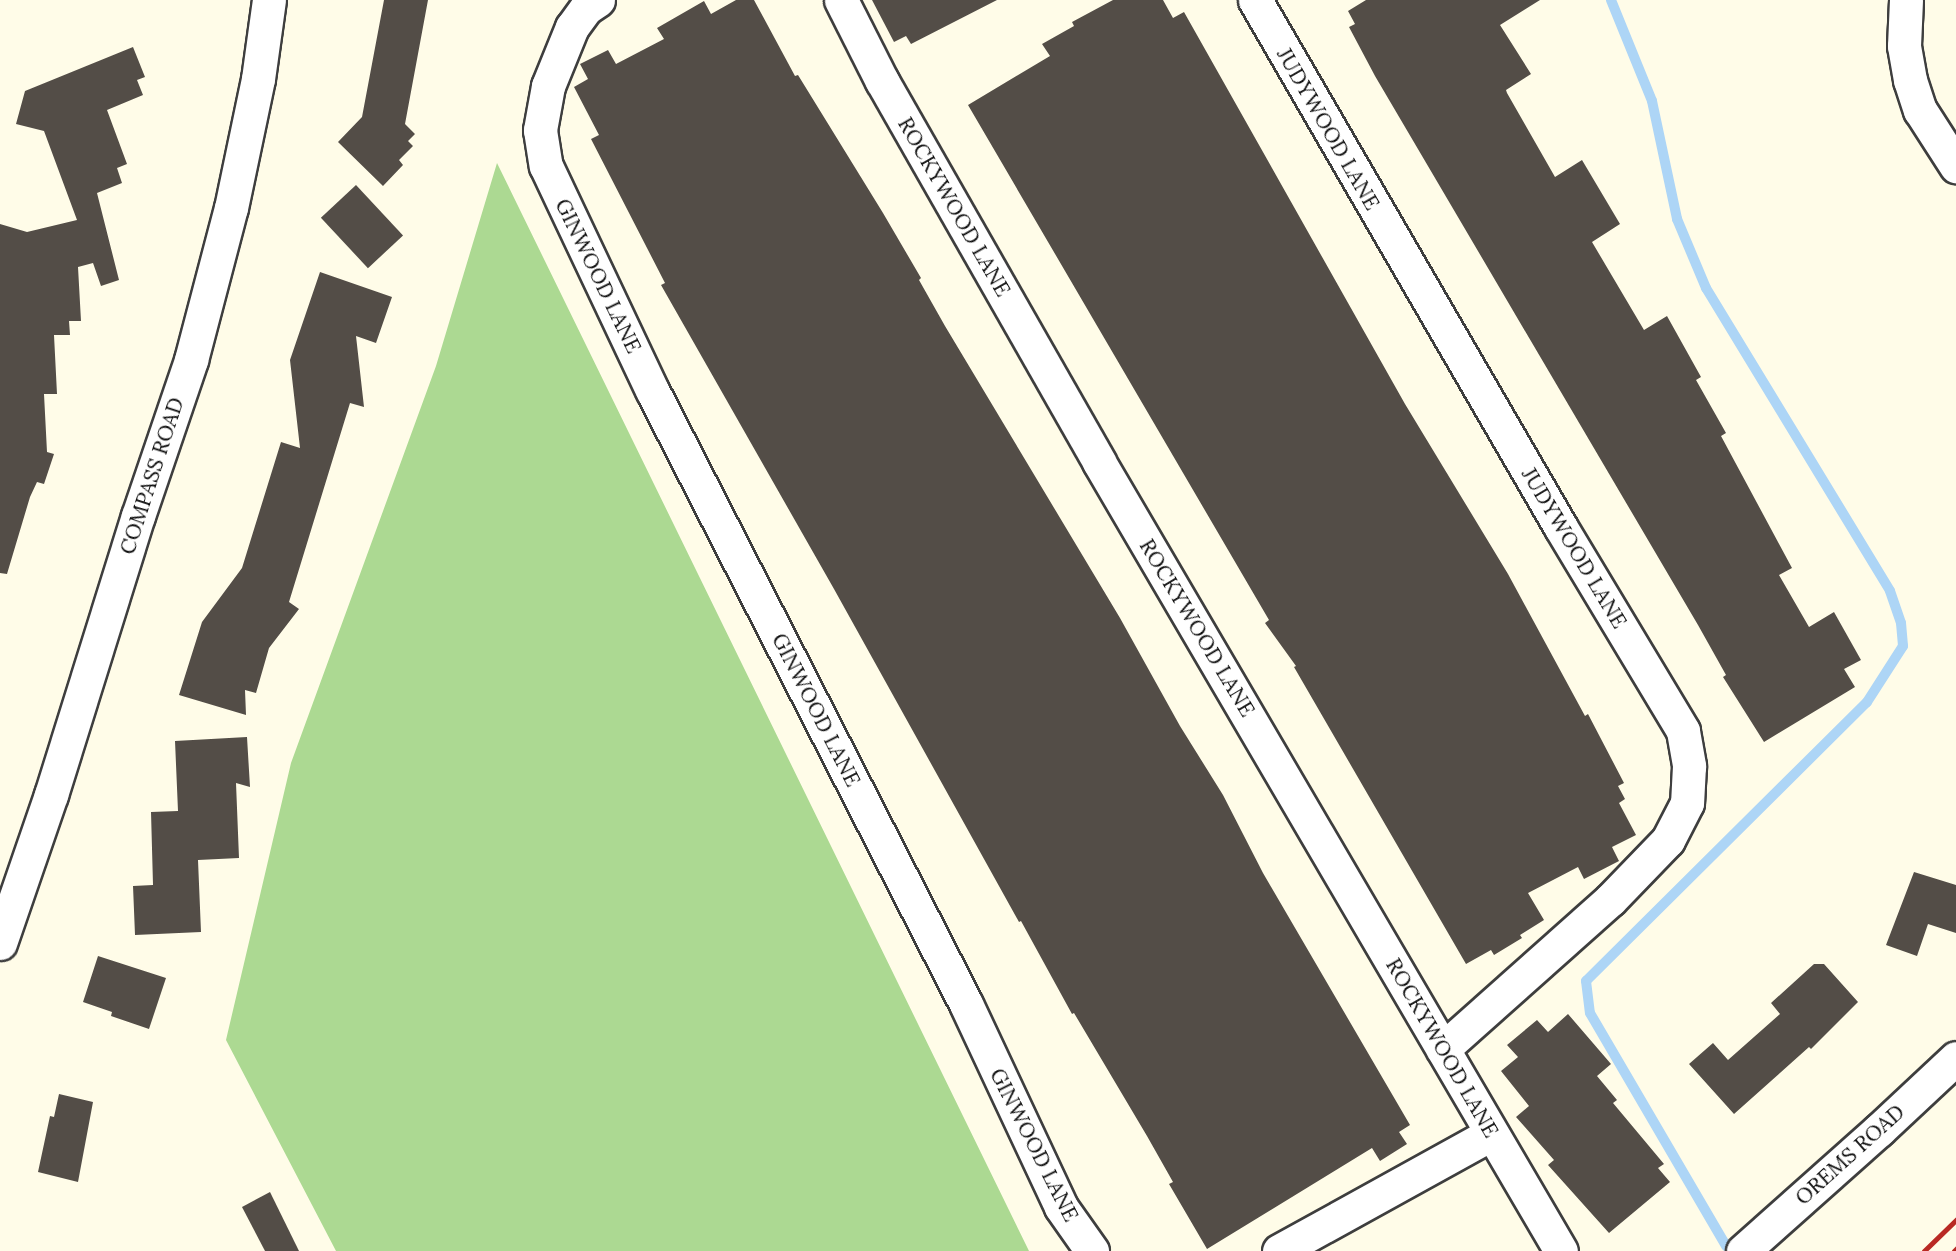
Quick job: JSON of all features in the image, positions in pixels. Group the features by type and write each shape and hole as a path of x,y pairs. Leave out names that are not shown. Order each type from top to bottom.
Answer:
{"street":[{"name":"COMPASS ROAD","path":"0,943 51,795 138,516 190,360 231,208 258,79 269,0"},
{"name":"GINWOOD LANE","path":"598,0 586,8 572,27 548,86 540,130 546,166 653,392 966,1004 1061,1207 1092,1251"},
{"name":"ROCKYWOOD LANE","path":"841,0 882,81 1099,462 1561,1251"},
{"name":"JUDYWOOD LANE","path":"1255,0 1548,506 1683,731 1689,766 1687,803 1668,840 1610,900 1443,1049"},
{"path":"1906,0 1904,46 1910,80 1920,110 1956,166"},
{"name":"OREMS ROAD","path":"1743,1251 1871,1138 1956,1058"},
{"path":"1279,1251 1491,1134"}],"green space":[{"path":"497,163 1029,1251 336,1251 226,1040 291,763 436,366"}],"building":[{"path":"384,0 428,0 405,124 415,134 408,141 413,146 399,160 403,165 383,186 338,142 362,117"},
{"path":"736,0 754,0 795,76 798,75 883,213 921,278 919,280 945,326 1120,618 1180,726 1223,795 1263,873 1410,1125 1399,1132 1407,1144 1380,1161 1372,1148 1207,1249 1169,1184 1173,1182 1147,1136 1074,1013 1072,1014 1021,921 1019,922 834,589 661,285 665,283 591,139 599,135 574,87 588,79 580,64 608,50 616,64 664,39 657,28 704,1 711,14"},
{"path":"872,0 997,0 911,44 906,36 894,42"},
{"path":"1113,0 1163,0 1173,18 1184,12 1405,404 1508,574 1585,716 1588,714 1624,783 1618,786 1625,799 1619,803 1636,835 1612,847 1619,861 1584,879 1578,867 1528,893 1544,920 1520,935 1522,938 1494,955 1491,950 1466,964 1294,667 1296,666 1265,623 1269,620 968,105 1050,56 1042,44 1074,26 1072,22"},
{"path":"1366,0 1540,0 1500,25 1531,74 1506,90 1507,93 1555,177 1582,160 1620,224 1592,242 1644,330 1667,316 1701,377 1696,380 1726,433 1721,436 1792,568 1779,575 1809,627 1834,612 1861,660 1844,669 1855,687 1764,742 1723,677 1726,675 1698,625 1375,76 1349,27 1355,24 1348,11"},
{"path":"133,47 145,77 137,80 143,95 107,110 127,164 117,168 122,183 97,193 119,280 101,286 93,263 78,267 81,321 69,321 70,335 54,335 57,394 44,394 47,452 54,454 44,484 37,482 30,497 7,574 0,573 0,224 27,232 77,220 44,131 16,124 25,91"},
{"path":"356,185 403,235 368,268 321,218"},
{"path":"320,272 392,297 376,343 356,336 364,407 350,403 289,602 299,609 269,648 256,693 245,690 246,715 179,695 202,622 242,568 281,442 300,448 290,360"},
{"path":"247,737 250,787 236,783 239,858 198,860 201,932 135,935 133,886 153,885 151,812 178,811 175,741"},
{"path":"1914,872 1956,885 1956,933 1928,924 1917,956 1886,945"},
{"path":"98,956 166,978 149,1029 111,1016 112,1012 83,1002"},
{"path":"1814,964 1824,964 1858,1002 1811,1049 1809,1047 1734,1114 1689,1064 1713,1043 1728,1060 1780,1014 1771,1003"},
{"path":"1568,1014 1611,1064 1597,1076 1617,1100 1613,1103 1664,1164 1658,1168 1670,1182 1609,1233 1548,1165 1554,1160 1516,1117 1529,1106 1501,1071 1518,1057 1507,1045 1537,1020 1548,1032"},
{"path":"59,1094 93,1102 78,1182 38,1172 50,1116 54,1117"},
{"path":"270,1192 299,1251 265,1251 242,1207"}],"waterway":[{"path":"1611,0 1652,101 1677,219 1706,288 1890,591 1901,623 1903,646 1867,702 1586,981 1590,1013 1726,1246"}],"railway":[{"path":"1924,1251 1956,1220"}]}
